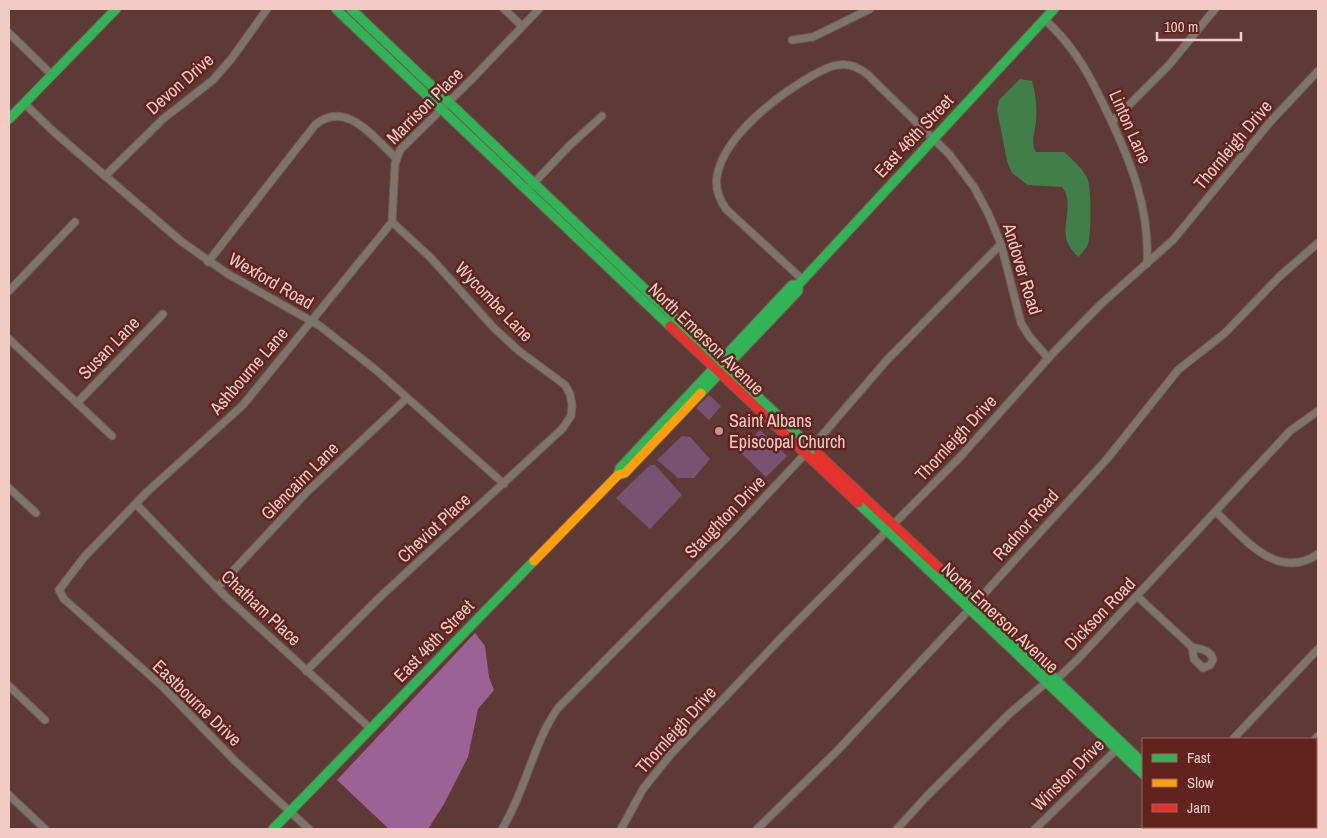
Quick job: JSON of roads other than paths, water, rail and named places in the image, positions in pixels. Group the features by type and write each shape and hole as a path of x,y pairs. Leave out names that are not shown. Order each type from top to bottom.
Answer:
{"main road":[{"path":"9,119 116,9"},
{"name":"North Emerson Avenue","path":"336,9 1046,684 1119,746 1142,762"},
{"name":"North Emerson Avenue","path":"351,9 1056,679 1142,773"},
{"name":"East 46th Street","path":"273,829 618,475 624,463 716,371 727,367 798,291 801,282 1054,9"},
{"name":"East 46th Street","path":"716,371 720,360 792,285 801,282"}],"street":[{"name":"Devon Drive","path":"105,176 163,119 213,80 232,58 267,9"},
{"path":"504,9 522,26"},
{"name":"Marrison Place","path":"208,262 315,125 324,119 339,116 352,119 396,158 406,143 449,102 539,9"},
{"path":"792,40 813,37 870,9"},
{"path":"1112,122 1169,65 1215,9"},
{"name":"Linton Lane","path":"1044,19 1063,37 1080,59 1130,162 1140,194 1147,233 1147,264"},
{"path":"9,33 52,75"},
{"name":"Andover Road","path":"801,282 728,211 720,198 717,182 720,168 731,147 749,124 772,102 793,87 830,66 845,64 858,68 867,74 956,162 974,187 1001,244 1020,319 1029,336 1048,358"},
{"name":"Thornleigh Drive","path":"621,829 643,789 671,754 782,637 978,438 1048,358 1100,305 1147,264 1187,224 1270,121 1318,71"},
{"name":"Wexford Road","path":"24,103 173,235 208,262 311,321 370,365 504,484"},
{"path":"526,191 602,116"},
{"path":"392,222 396,158"},
{"path":"9,291 75,222"},
{"name":"Ashbourne Lane","path":"64,599 59,590 67,577 136,504 243,405 392,222"},
{"name":"Wycombe Lane","path":"392,222 430,257 494,328 519,351 563,383 569,392 572,402"},
{"name":"Radnor Road","path":"757,829 837,751 976,603 1107,459 1178,370 1225,333 1280,276 1318,243"},
{"name":"Staughton Drive","path":"502,829 525,783 544,732 558,708 711,554 804,455 887,360 1001,244"},
{"name":"Susan Lane","path":"77,403 163,314"},
{"path":"9,339 112,436"},
{"name":"Glencairn Lane","path":"217,588 307,492 407,398"},
{"name":"Cheviot Place","path":"306,670 380,597 564,427 571,416 572,402"},
{"name":"Dickson Road","path":"897,829 926,797 1009,714 1046,684 1056,679 1138,597 1290,431 1318,412"},
{"path":"9,488 36,513"},
{"name":"Chatham Place","path":"136,504 217,588 371,729"},
{"path":"1216,512 1257,550 1275,561 1293,563 1308,560 1318,554"},
{"path":"1138,597 1192,647"},
{"name":"Eastbourne Drive","path":"64,599 163,687 236,762 310,829"},
{"path":"1234,738 1318,649"},
{"path":"9,686 45,720"},
{"name":"Winston Drive","path":"1035,829 1119,746"},
{"path":"9,795 45,829"}],"place":[{"name":"Saint Albans Episcopal Church","path":"719,431"}]}
